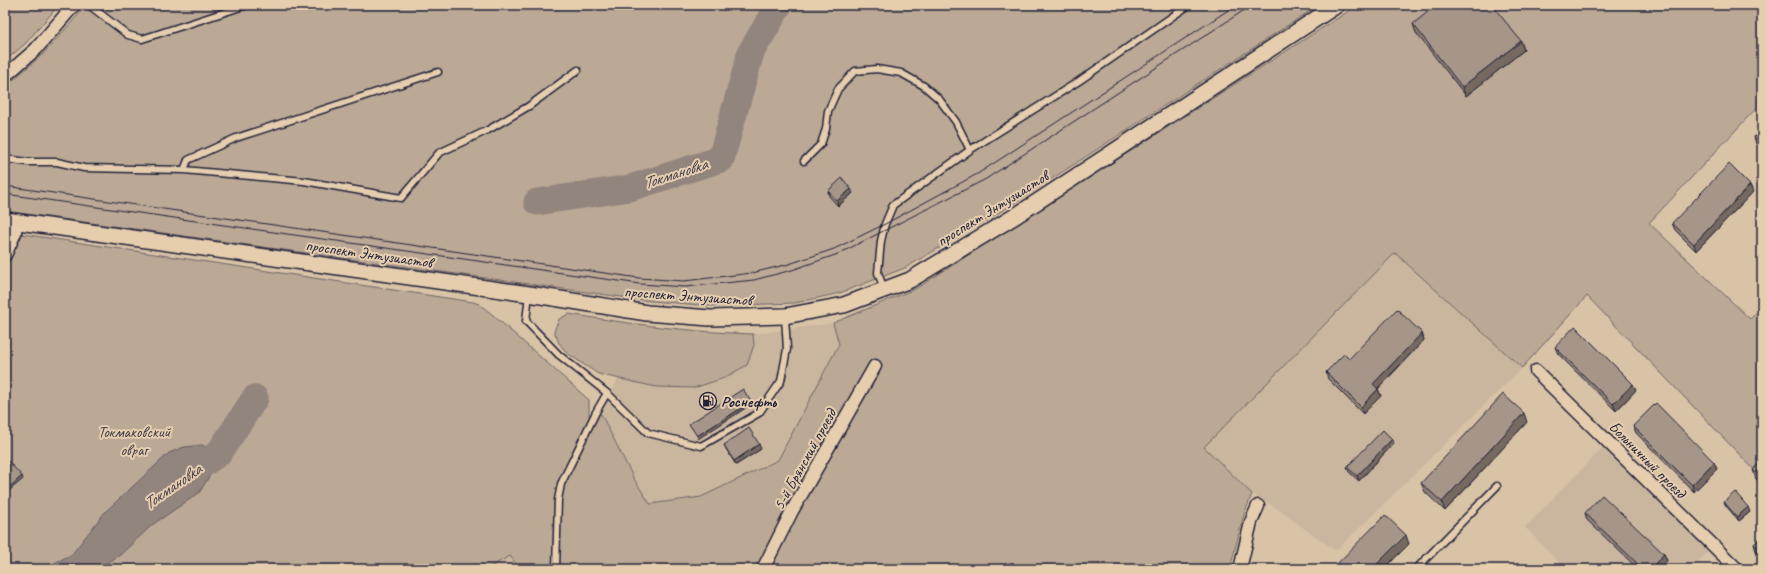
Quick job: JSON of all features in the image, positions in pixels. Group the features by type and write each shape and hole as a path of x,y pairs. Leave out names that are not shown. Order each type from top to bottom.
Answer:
{"street":[{"path":"5,76 36,49 74,5"},
{"name":"проспект Энтузиастов","path":"11,221 529,294 647,313 710,318 785,316 844,305 910,280 1017,215 1337,5"},
{"path":"5,255 15,233 11,221"},
{"name":"5-й Брянский проезд","path":"763,569 792,511 875,366"},
{"name":"Больничный проезд","path":"1536,371 1737,569"},
{"path":"1240,569 1251,522 1258,506"}],"lane":[{"path":"89,5 128,35 142,39 247,5"},
{"path":"884,289 878,273 881,241 893,205 970,150 1079,80 1180,7 1189,5"},
{"path":"804,162 821,144 826,129 828,111 838,88 855,71 877,69 901,73 924,86 944,104 956,122 970,150"},
{"path":"5,159 28,162 57,162 84,168 184,170 304,182 401,198 439,153 488,130 529,106 578,70"},
{"path":"184,170 188,160 236,138 438,72"},
{"path":"529,294 526,321 559,356 607,392 648,433 701,446 759,413 781,381 787,349 785,316"},
{"path":"556,569 558,500 561,484 607,392"},
{"path":"1416,569 1497,486"}],"shaded area":[{"path":"1395,253 1522,368 1336,551 1270,504 1252,494 1203,447"},
{"name":"Роснефть","path":"833,323 839,344 778,460 701,497 650,504 634,479 601,414 618,378 656,387 754,345 753,334"},
{"path":"1603,447 1709,551 1691,569 1565,569 1525,527"},
{"path":"510,556 520,569 486,569"}],"green space":[{"path":"5,5 59,5 25,44 5,61"},
{"path":"87,5 1319,5 1010,206 905,268 840,293 795,303 712,306 650,301 5,211 5,87 42,55"},
{"name":"Токмаковский овраг","path":"1358,5 1762,5 1762,102 1649,223 1750,319 1762,307 1762,478 1587,296 1522,368 1395,253 1204,447 1252,494 1243,518 1230,569 520,569 510,556 486,569 5,569 5,271 22,234 479,304 589,400 589,416 601,414 634,479 650,504 701,497 778,460 839,344 833,323 917,288"},
{"path":"569,314 661,327 753,334 754,345 747,365 724,378 694,388 656,387 598,374 567,353 559,343 554,331 559,319"}],"water":[{"path":"202,445 219,453 222,462 212,472 199,493 152,525 120,555 98,569 43,569 72,554 105,512 169,453 184,447"}],"building":[{"path":"1436,5 1492,5 1521,41 1462,87 1413,24"},
{"path":"1762,129 1762,145 1754,137"},
{"path":"1729,164 1750,185 1694,244 1672,223"},
{"path":"842,178 851,189 837,201 828,191"},
{"path":"1397,309 1422,333 1373,384 1378,389 1361,407 1326,372 1344,354 1349,359"},
{"path":"1575,326 1633,384 1613,404 1555,347"},
{"path":"743,389 751,402 697,436 689,424"},
{"path":"1503,394 1524,413 1442,502 1421,483"},
{"path":"1656,403 1714,462 1692,485 1633,426"},
{"path":"749,428 759,444 734,461 724,445"},
{"path":"1383,430 1392,439 1357,476 1347,467"},
{"path":"1762,460 1762,478 1753,470"},
{"path":"8,461 22,476 5,491 5,463"},
{"path":"1735,492 1748,507 1737,517 1724,502"},
{"path":"1602,495 1664,554 1650,569 1643,569 1585,513"},
{"path":"1385,515 1406,535 1372,569 1332,569"},
{"path":"1762,536 1762,552 1754,544"}],"waterway":[{"name":"Токмановка","path":"537,202 630,188 721,159 751,52 779,5"},
{"name":"Токмановка","path":"189,474 219,453 255,398"}],"tram line":[{"path":"5,186 639,278 684,281 752,273 789,264 834,249 885,224 979,173 1236,5"},
{"path":"5,194 640,284 685,287 754,280 792,270 838,254 986,179 1252,5"}],"place":[{"name":"Роснефть","path":"708,401"}]}
